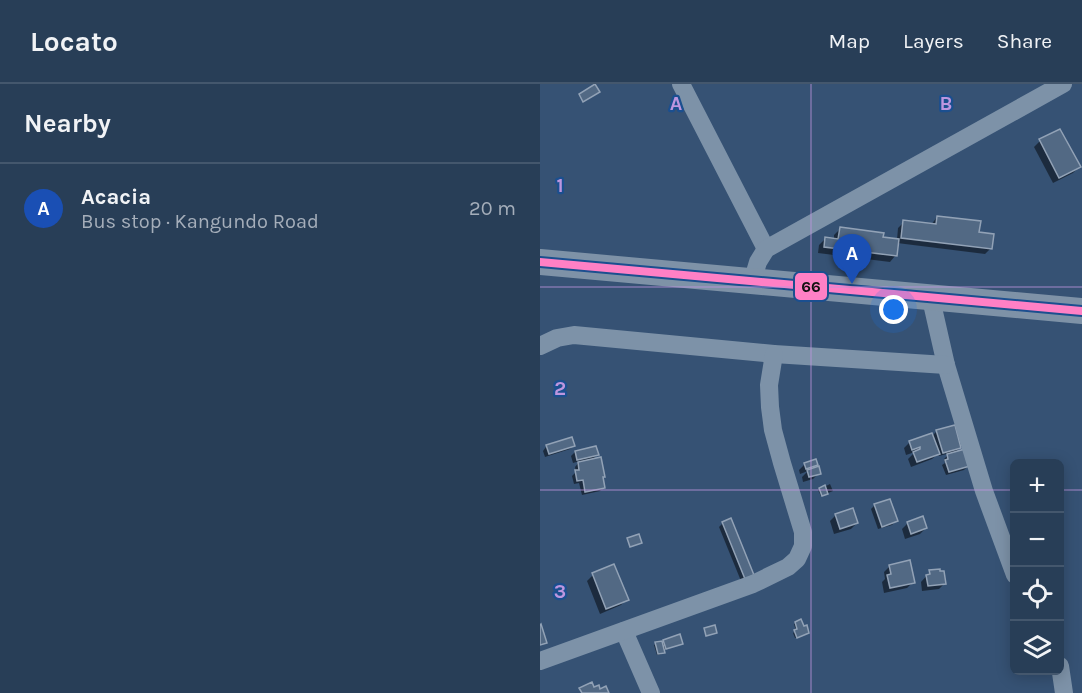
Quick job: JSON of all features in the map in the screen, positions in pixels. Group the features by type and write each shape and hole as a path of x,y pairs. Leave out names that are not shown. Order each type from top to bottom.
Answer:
{"highway":[{"path":"540,262 1082,311"}],"street":[{"path":"681,84 766,249"},
{"path":"752,282 758,262 766,249 1056,86"},
{"path":"931,298 946,365 984,491 1011,567"},
{"path":"540,345 557,338 574,335 774,354 946,365"},
{"path":"540,661 753,584 788,567 797,559 803,546 803,532 773,430 770,408 769,385 774,354"},
{"path":"624,631 651,693"},
{"path":"1064,675 1073,692"}],"building":[{"path":"595,84 600,92 583,102 579,94"},
{"path":"1060,129 1081,167 1059,178 1039,139"},
{"path":"937,216 981,221 979,232 994,234 992,249 901,238 903,220 936,224"},
{"path":"840,227 884,233 883,237 899,239 897,256 824,247 825,237 838,239"},
{"path":"955,425 961,448 943,453 936,430"},
{"path":"932,433 940,454 917,462 913,452 920,447 912,450 909,441"},
{"path":"572,437 575,446 549,454 546,445"},
{"path":"596,446 599,455 577,460 575,451"},
{"path":"965,449 970,466 949,472 945,460 948,459 947,454"},
{"path":"601,457 605,488 585,492 583,480 577,481 575,470 579,470 578,462"},
{"path":"816,459 818,465 806,469 804,463"},
{"path":"819,466 821,474 809,477 807,470"},
{"path":"825,485 828,494 822,496 819,488"},
{"path":"890,499 898,521 882,527 874,504"},
{"path":"853,508 858,523 840,529 835,514"},
{"path":"923,516 927,528 911,534 907,522"},
{"path":"731,518 754,575 745,579 722,522"},
{"path":"639,534 642,543 630,547 627,538"},
{"path":"910,560 915,583 890,588 887,575 891,574 889,565"},
{"path":"614,564 629,600 606,609 592,573"},
{"path":"929,570 944,571 946,584 928,586 926,575 930,574"},
{"path":"801,619 804,626 807,625 809,633 797,638 794,630 797,629 795,622"},
{"path":"540,625 547,643 540,645"},
{"path":"715,625 717,633 706,636 704,628"},
{"path":"680,634 683,644 666,649 663,640"},
{"path":"662,641 665,653 658,654 655,642"},
{"path":"592,682 594,687 599,685 600,689 606,686 609,693 582,693 579,688"}],"transit line":[{"name":"66","path":"540,262 1082,311"}],"place":[{"name":"Acacia","path":"852,284"}]}
